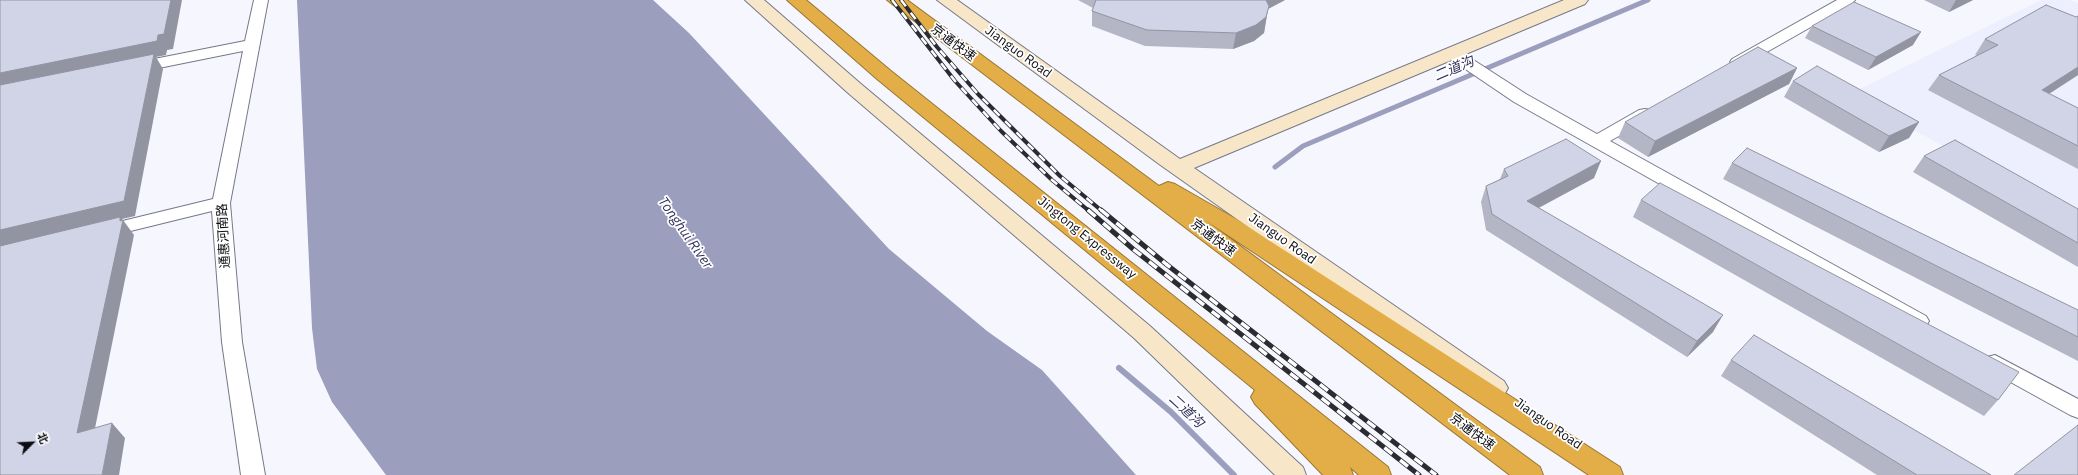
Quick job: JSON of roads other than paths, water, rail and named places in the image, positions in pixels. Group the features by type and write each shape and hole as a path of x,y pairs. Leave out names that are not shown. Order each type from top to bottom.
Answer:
{"highway":[{"name":"Jingtong Expressway","path":"796,0 884,75 1185,317 1378,475"},
{"name":"京通快速","path":"896,0 1530,475"},
{"path":"1081,139 1228,224 1610,475"},
{"path":"1185,317 1340,475"}],"main road":[{"path":"754,0 854,88 1142,332 1293,475"},
{"name":"Jianguo Road","path":"946,0 1173,163 1620,475"},
{"path":"1173,163 1550,0"},
{"path":"1173,163 1452,53 1579,0"}],"street":[{"name":"通惠河南路","path":"253,475 232,342 221,203 261,0"},
{"path":"1726,69 1848,0"},
{"path":"122,70 253,44"},
{"path":"1452,53 1500,87 1932,327"},
{"path":"1597,141 1658,107"},
{"path":"84,236 221,203"},
{"path":"1980,354 2078,409"}],"water":[{"name":"Tonghui River","path":"297,0 653,0 689,33 889,249 987,331 1042,370 1136,475 386,475 332,402 317,369 312,328"}],"waterway":[{"name":"二道沟","path":"1275,167 1303,146 1648,0"},
{"name":"二道沟","path":"1119,368 1171,412 1234,475"}],"railway":[{"path":"892,0 955,81 1001,131 1052,180 1089,211"},
{"path":"901,0 937,47 978,94 1060,176 1102,211"},
{"path":"1088,210 1133,249 1419,475"},
{"path":"1101,210 1166,264 1436,475"}]}
